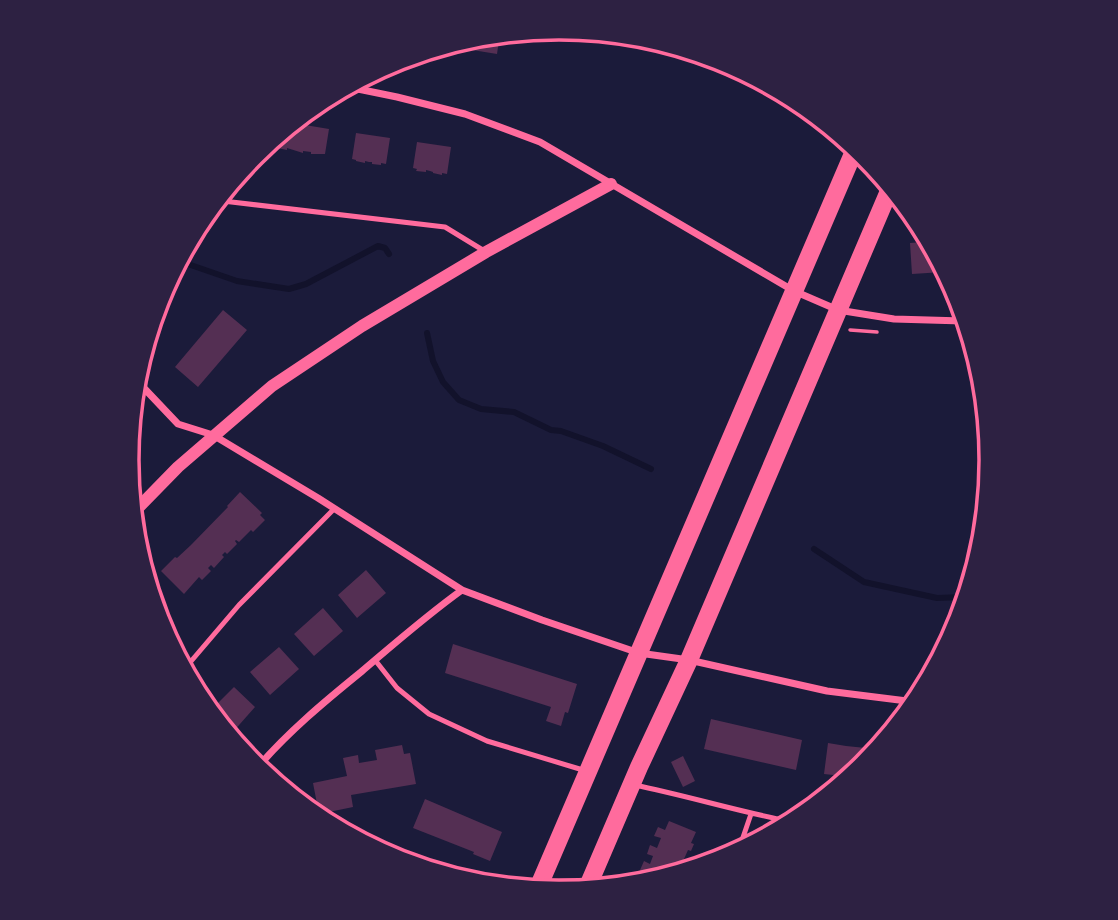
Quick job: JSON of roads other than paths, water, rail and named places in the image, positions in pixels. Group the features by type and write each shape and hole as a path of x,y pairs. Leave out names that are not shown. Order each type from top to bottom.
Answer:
{"main road":[{"path":"542,879 851,158"},
{"path":"591,878 631,784 689,660 887,197"}],"street":[{"path":"362,90 465,114 540,142 794,290 838,310 894,319 955,321"},
{"path":"142,504 214,435 272,386 317,355 486,252 611,184"},
{"path":"145,389 178,424 214,435 463,590 639,653 689,660 827,691 903,700"},
{"path":"264,759 304,720 374,660 434,610 463,590"}],"lane":[{"path":"228,202 445,227 486,252"},
{"path":"191,662 239,605 334,509"},
{"path":"374,660 397,688 429,714 487,741 588,771"},
{"path":"631,784 777,819"},
{"path":"743,837 751,814"}],"waterway":[{"path":"188,264 237,281 289,289 306,284 378,246 385,248 389,254"},
{"path":"427,333 433,361 443,382 459,400 481,409 514,412 551,430 603,446 651,469"},
{"path":"814,549 864,582 937,598 955,597"}]}
